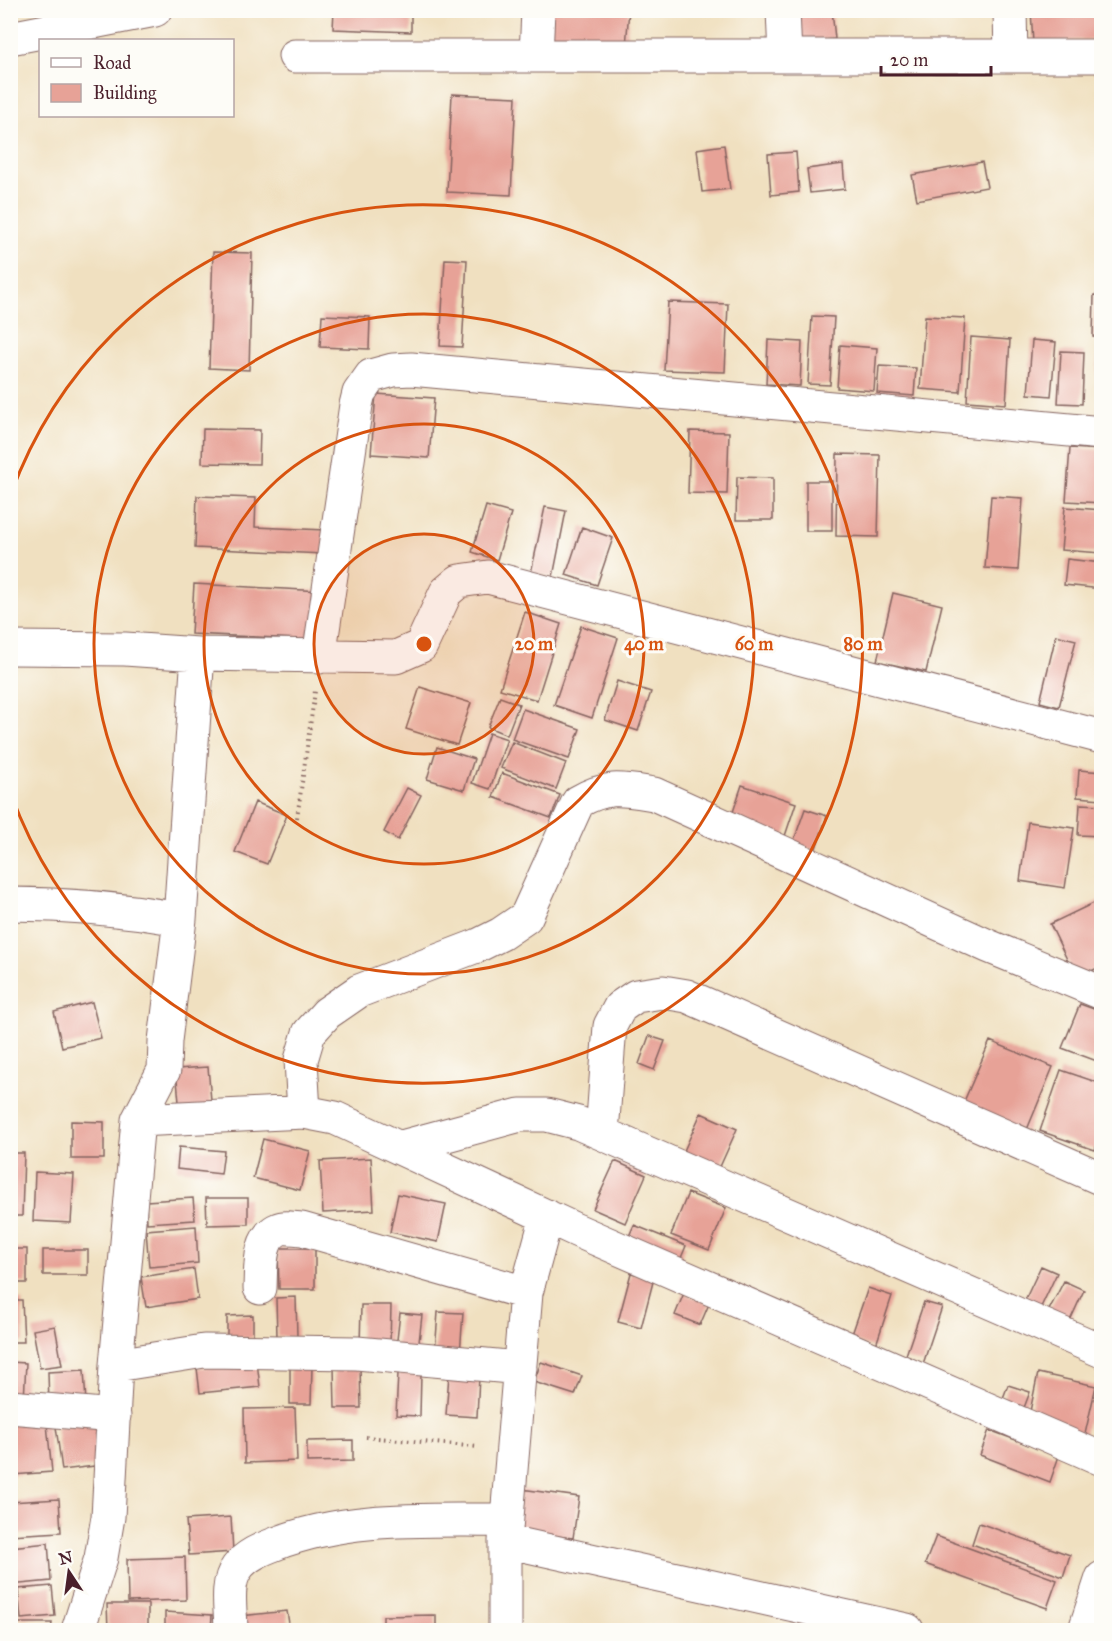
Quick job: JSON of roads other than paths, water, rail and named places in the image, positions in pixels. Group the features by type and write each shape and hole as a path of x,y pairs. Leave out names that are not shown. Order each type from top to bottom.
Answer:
{"street":[{"path":"10,38 155,10"},
{"path":"536,56 538,10"},
{"path":"783,10 785,56"},
{"path":"1010,10 1011,56"},
{"path":"295,56 1101,56"},
{"path":"319,657 356,405 359,393 370,376 393,370 411,369 1101,433"},
{"path":"10,648 396,657 421,646 446,592 459,581 488,578 1101,737"},
{"path":"78,1630 101,1558 108,1517 116,1365 138,1120 164,1070 165,1041 180,919 198,654"},
{"path":"304,1112 301,1060 309,1033 327,1013 359,991 479,945 526,918 578,802 594,792 618,788 654,794 988,946 1101,993"},
{"path":"10,904 54,904 124,909 180,919"},
{"path":"602,1133 610,1026 620,1007 636,996 663,992 687,996 1101,1179"},
{"path":"138,1120 304,1112 335,1118 547,1216 1101,1459"},
{"path":"402,1147 520,1115 547,1115 578,1123 1101,1352"},
{"path":"505,1630 506,1530 526,1293 547,1216"},
{"path":"260,1288 263,1250 267,1237 280,1228 302,1229 526,1293"},
{"path":"116,1365 204,1351 357,1353 520,1368"},
{"path":"10,1407 114,1416"},
{"path":"231,1630 230,1591 236,1569 257,1551 307,1533 362,1522 506,1530 907,1630"},
{"path":"1085,1630 1101,1578"}]}
